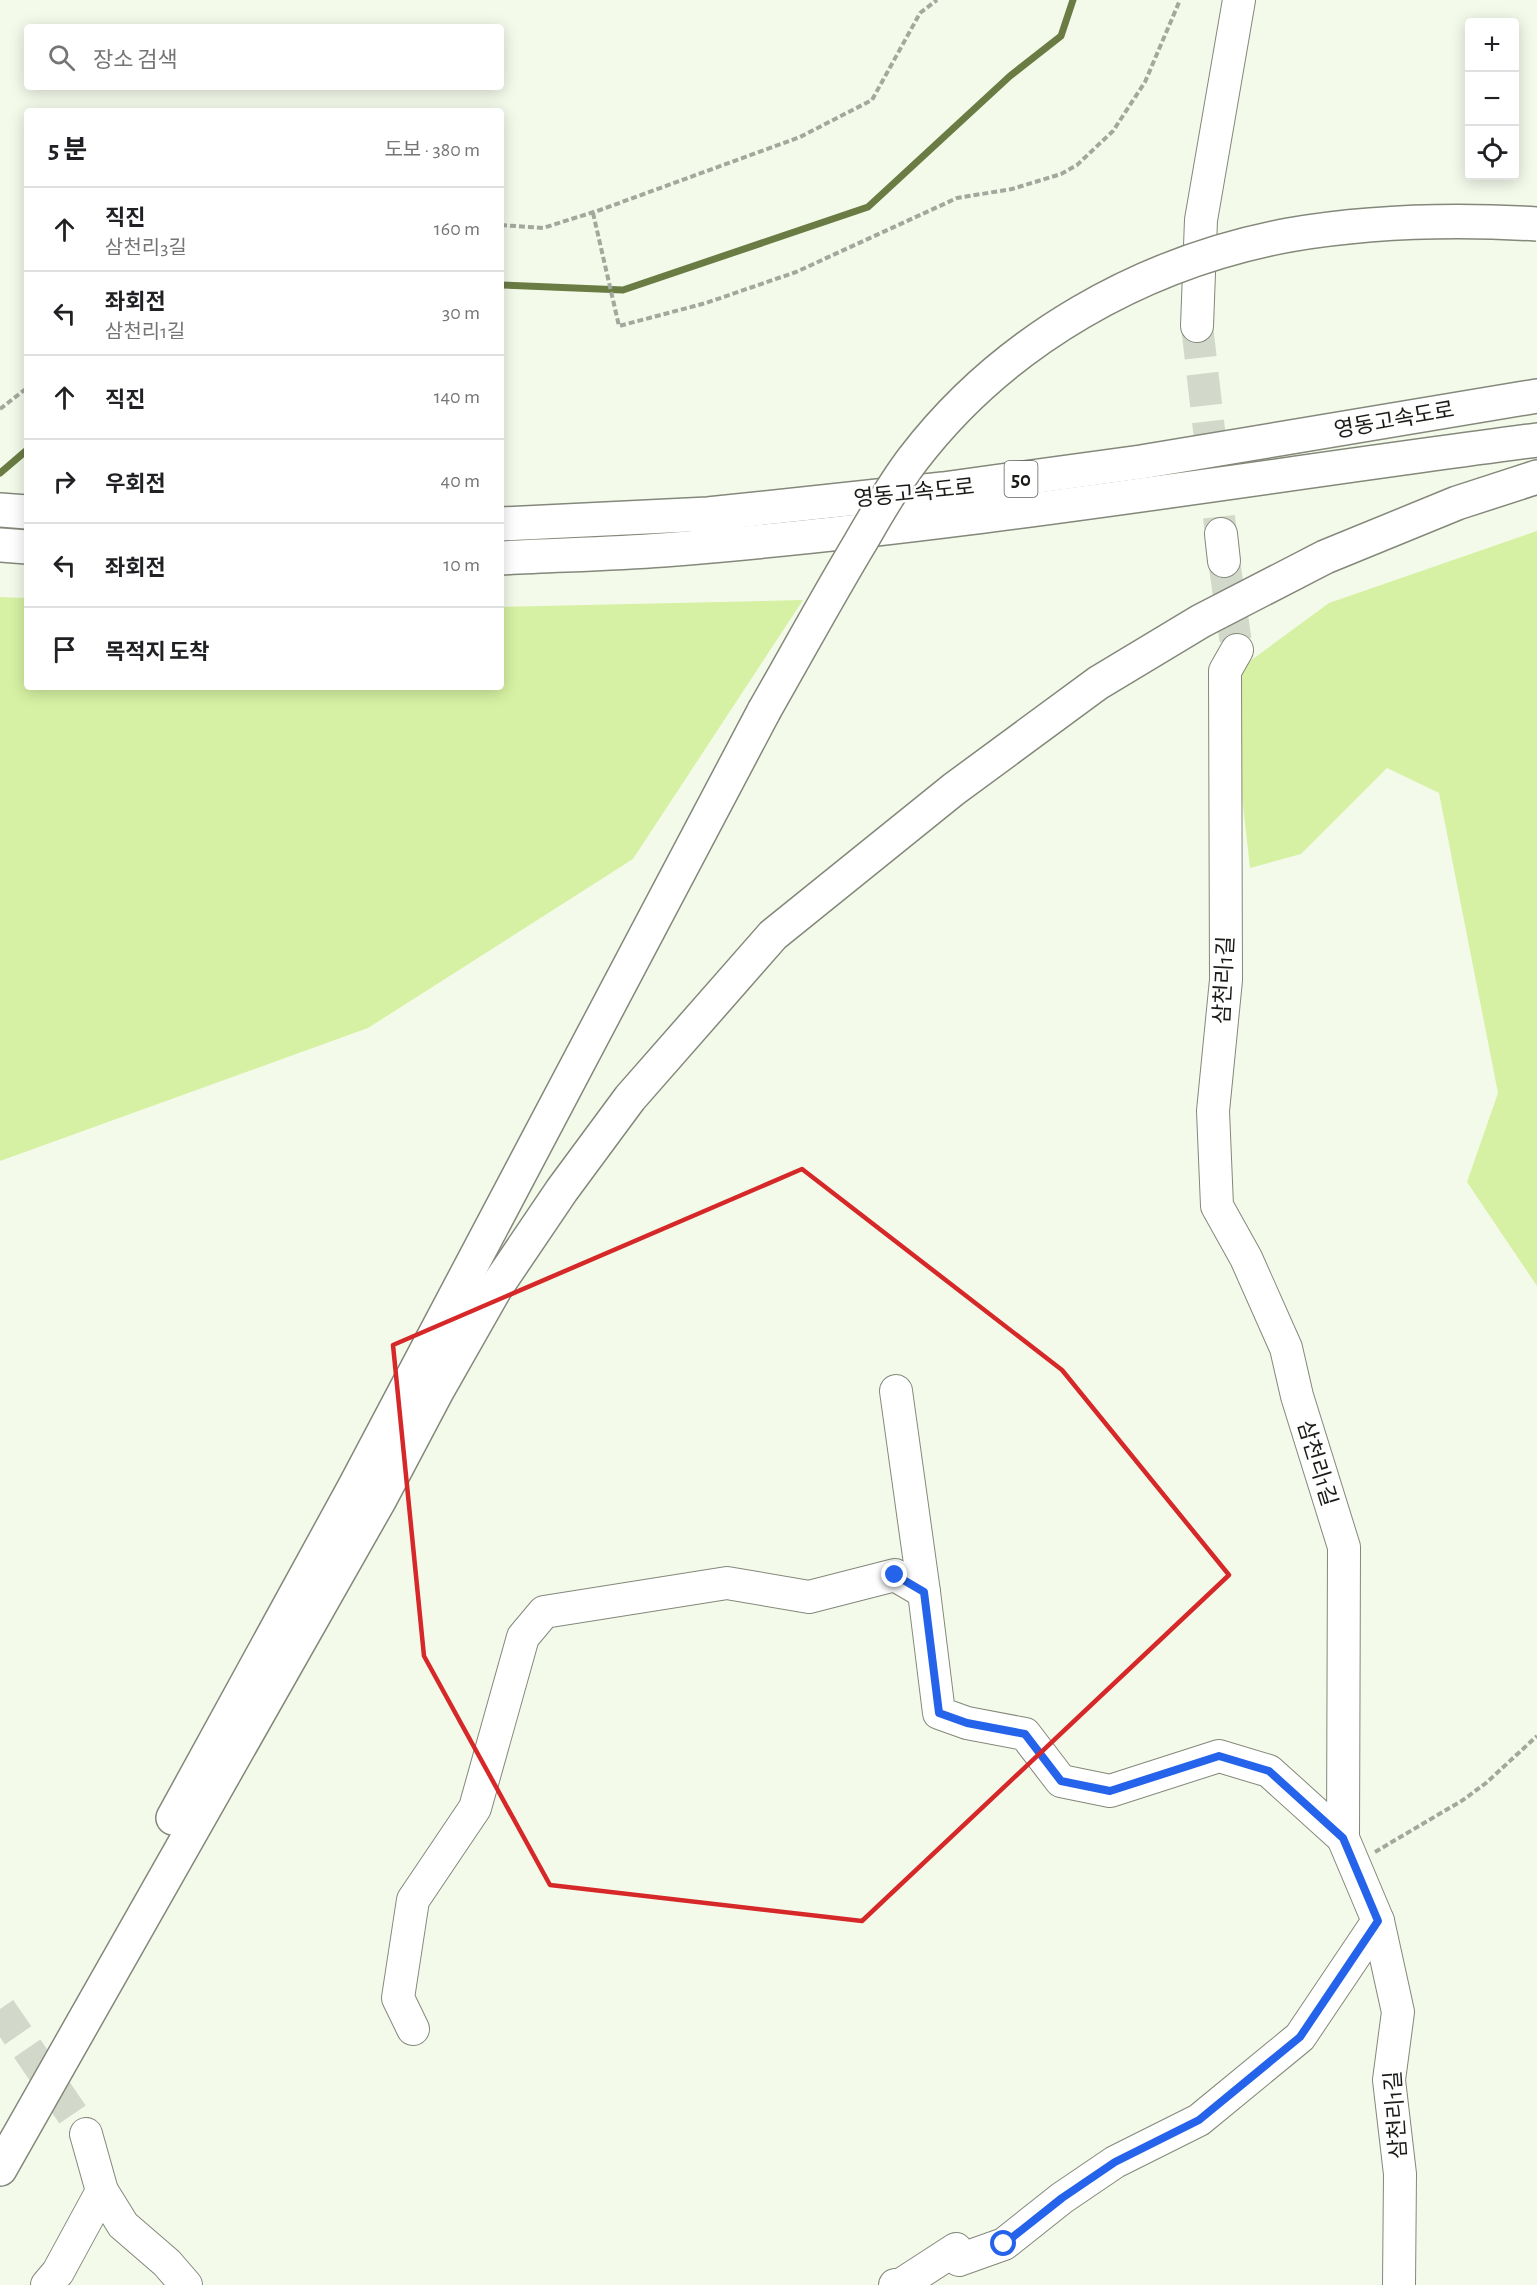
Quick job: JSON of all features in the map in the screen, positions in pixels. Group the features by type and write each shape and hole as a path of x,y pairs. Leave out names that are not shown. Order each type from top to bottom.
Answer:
{"highway":[{"path":"0,2127 77,1995 356,1486 764,711 896,483 914,459 943,424 990,376 1056,327 1126,289 1176,268 1248,245 1342,228 1442,221 1537,224"},
{"name":"영동고속도로","path":"504,524 708,514 943,489 1142,462 1537,396"},
{"name":"영동고속도로","path":"504,558 662,550 823,535 1041,508 1537,440"},
{"path":"0,2169 380,1499 437,1391 495,1289 562,1190 630,1098 773,935 954,789 1098,683 1201,621 1325,557 1457,503 1537,477"},
{"path":"0,510 24,512"},
{"path":"0,545 24,546"}],"street":[{"path":"1197,326 1201,220 1239,0"},
{"name":"삼천리1길","path":"1237,650 1225,671 1226,980 1213,1111 1217,1206 1246,1258 1286,1348 1297,1396 1344,1547 1349,1852 1378,1921 1398,2012 1389,2080 1400,2174 1399,2285"},
{"path":"896,1391 939,1713 967,1723 1025,1734 1061,1781 1110,1791 1219,1756 1269,1771 1349,1852"},
{"path":"413,2029 398,1998 413,1900 475,1808 523,1637 543,1612 727,1583 809,1597 895,1575 924,1592"},
{"path":"895,2285 902,2284 956,2249 958,2260 1004,2244 1062,2198 1115,2162 1199,2120 1300,2037 1378,1921"},
{"path":"86,2134 102,2191 123,2225 167,2263 186,2285"},
{"path":"47,2285 58,2272 102,2191"}],"path":[{"path":"504,225 543,228 593,213 800,137 872,100 920,13 937,0"},
{"path":"593,213 618,326 706,303 796,272 957,198 1012,189 1061,174 1077,165 1113,131 1145,82 1180,0"},
{"path":"0,409 24,390"},
{"path":"1349,1852 1384,1846 1463,1800 1486,1783 1537,1736"}],"highlighted area":[{"path":"802,1169 1062,1370 1229,1575 862,1921 550,1885 424,1656 393,1345"}],"green space":[{"path":"1537,531 1537,1286 1467,1182 1498,1093 1439,793 1387,768 1301,854 1250,868 1231,698 1246,664 1329,603"},
{"path":"0,597 24,598 24,690 504,690 504,607 803,600 633,859 368,1028 0,1161"}],"waterway":[{"path":"504,285 623,290 868,207 1010,76 1061,36 1073,0"},
{"path":"0,473 24,453"}],"tunnel":[{"path":"1197,326 1221,534"},
{"path":"1224,561 1237,650"},
{"path":"0,2009 86,2134"}],"route":[{"path":"895,1575 924,1592 939,1713 967,1723 1025,1734 1061,1781 1110,1791 1219,1756 1269,1771 1343,1838 1378,1921 1300,2037 1199,2120 1115,2162 1062,2198 1004,2244"}]}
